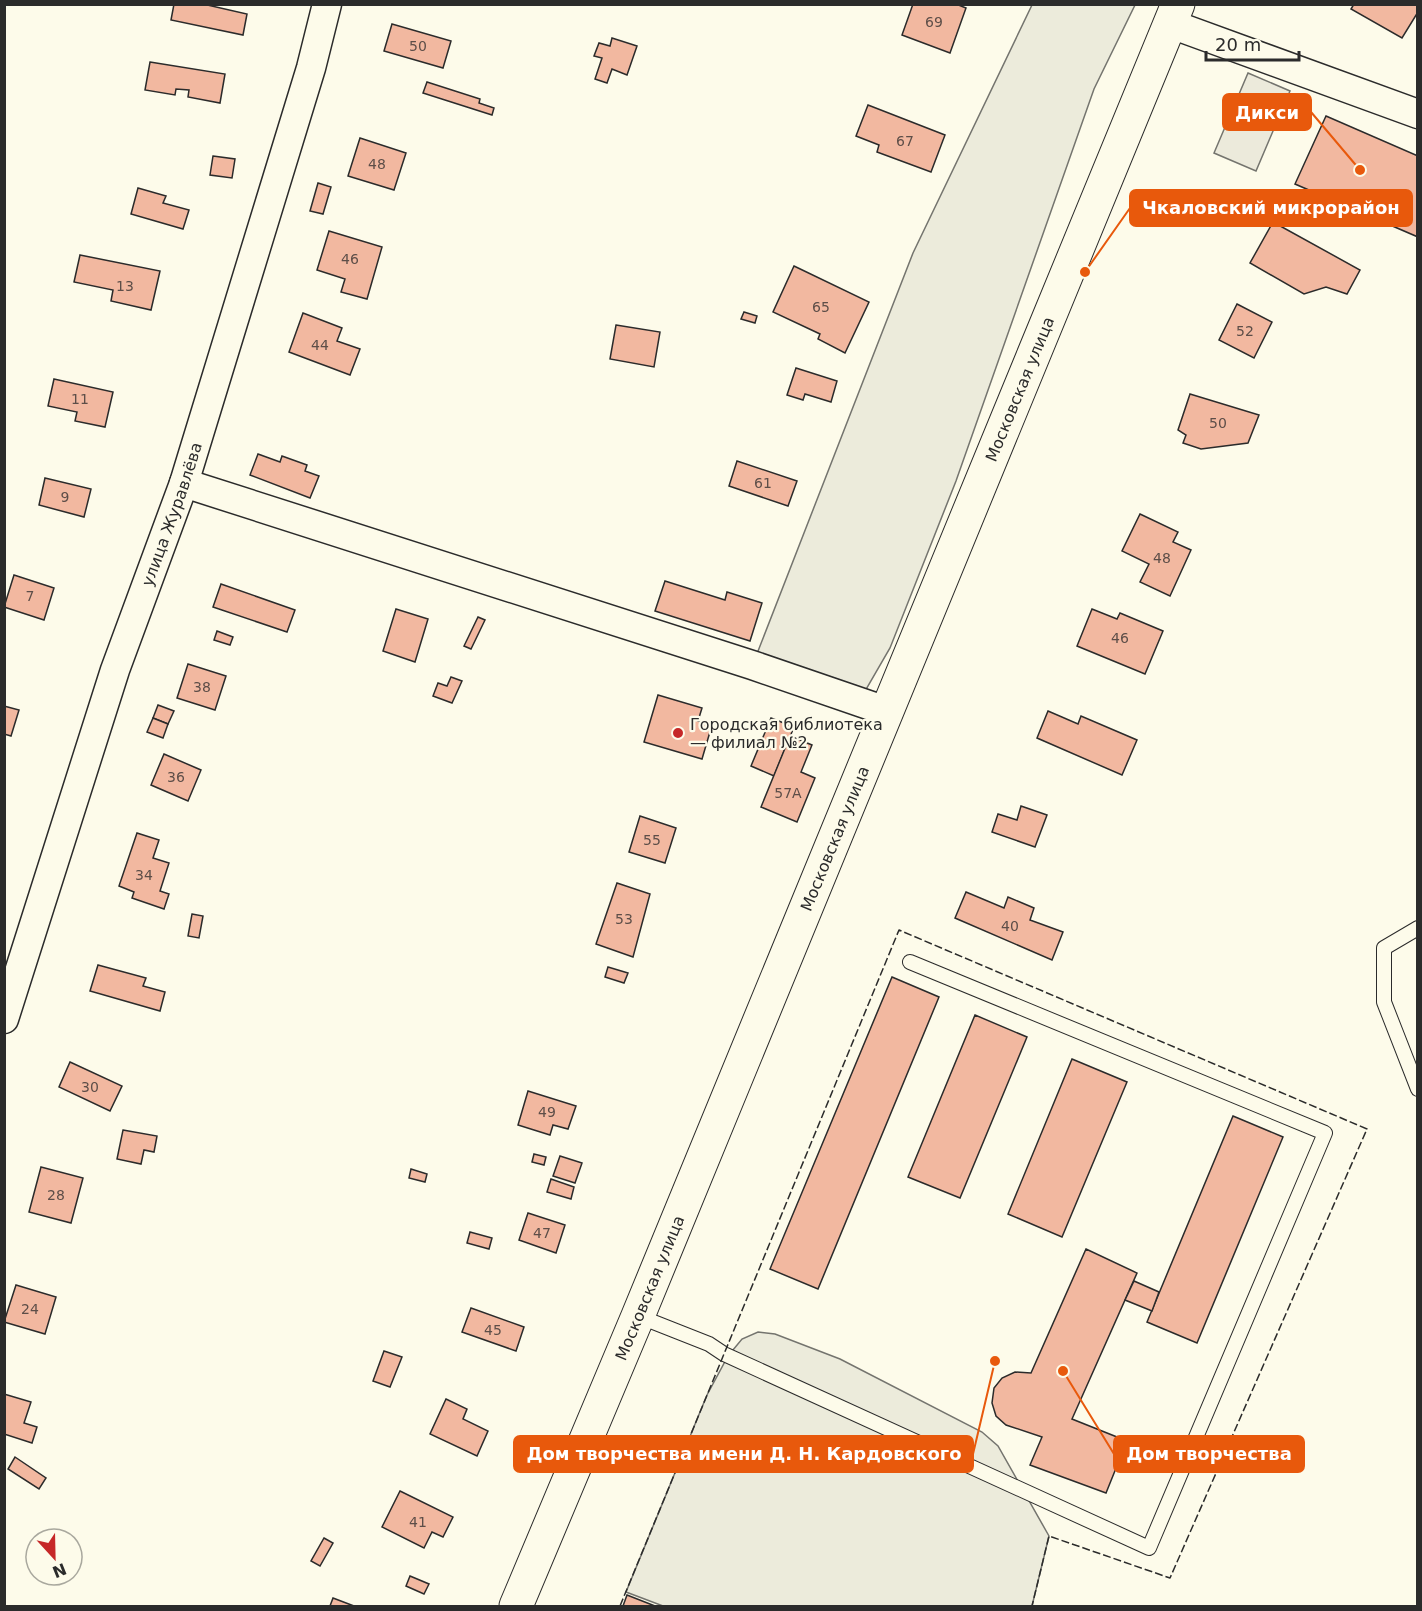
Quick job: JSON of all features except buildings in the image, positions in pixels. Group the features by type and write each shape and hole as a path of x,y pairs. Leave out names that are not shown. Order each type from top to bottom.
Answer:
{"main road":[{"name":"Московская улица","path":"516,1606 638,1317 1175,14"}],"street":[{"name":"улица Журавлёва","path":"4,1019 115,670 184,483 308,79 327,4"},
{"path":"1175,14 1418,114"},
{"path":"184,483 752,665 886,711"}],"lane":[{"path":"1418,928 1384,948 1384,1002 1418,1089"},
{"path":"638,1317 709,1344 724,1354 1149,1548 1325,1133 910,962"}],"shaded area":[{"path":"1032,5 1135,5 1094,89 956,481 890,648 864,693 753,664 913,253"},
{"path":"1248,73 1290,91 1256,171 1214,153"},
{"path":"758,1332 775,1334 840,1359 982,1432 998,1446 1049,1536 1032,1606 663,1606 626,1592 707,1395 728,1356 742,1339"}],"fence":[{"path":"620,1606 899,930 1367,1129 1170,1578 1049,1536 1032,1606"}],"place":[{"name":"Дикси","path":"1360,170"},
{"name":"Чкаловский микрорайон","path":"1085,272"},
{"name":"Городская библиотека — филиал №2","path":"678,733"},
{"name":"Дом творчества имени Д. Н. Кардовского","path":"995,1361"},
{"name":"Дом творчества","path":"1063,1371"}]}
